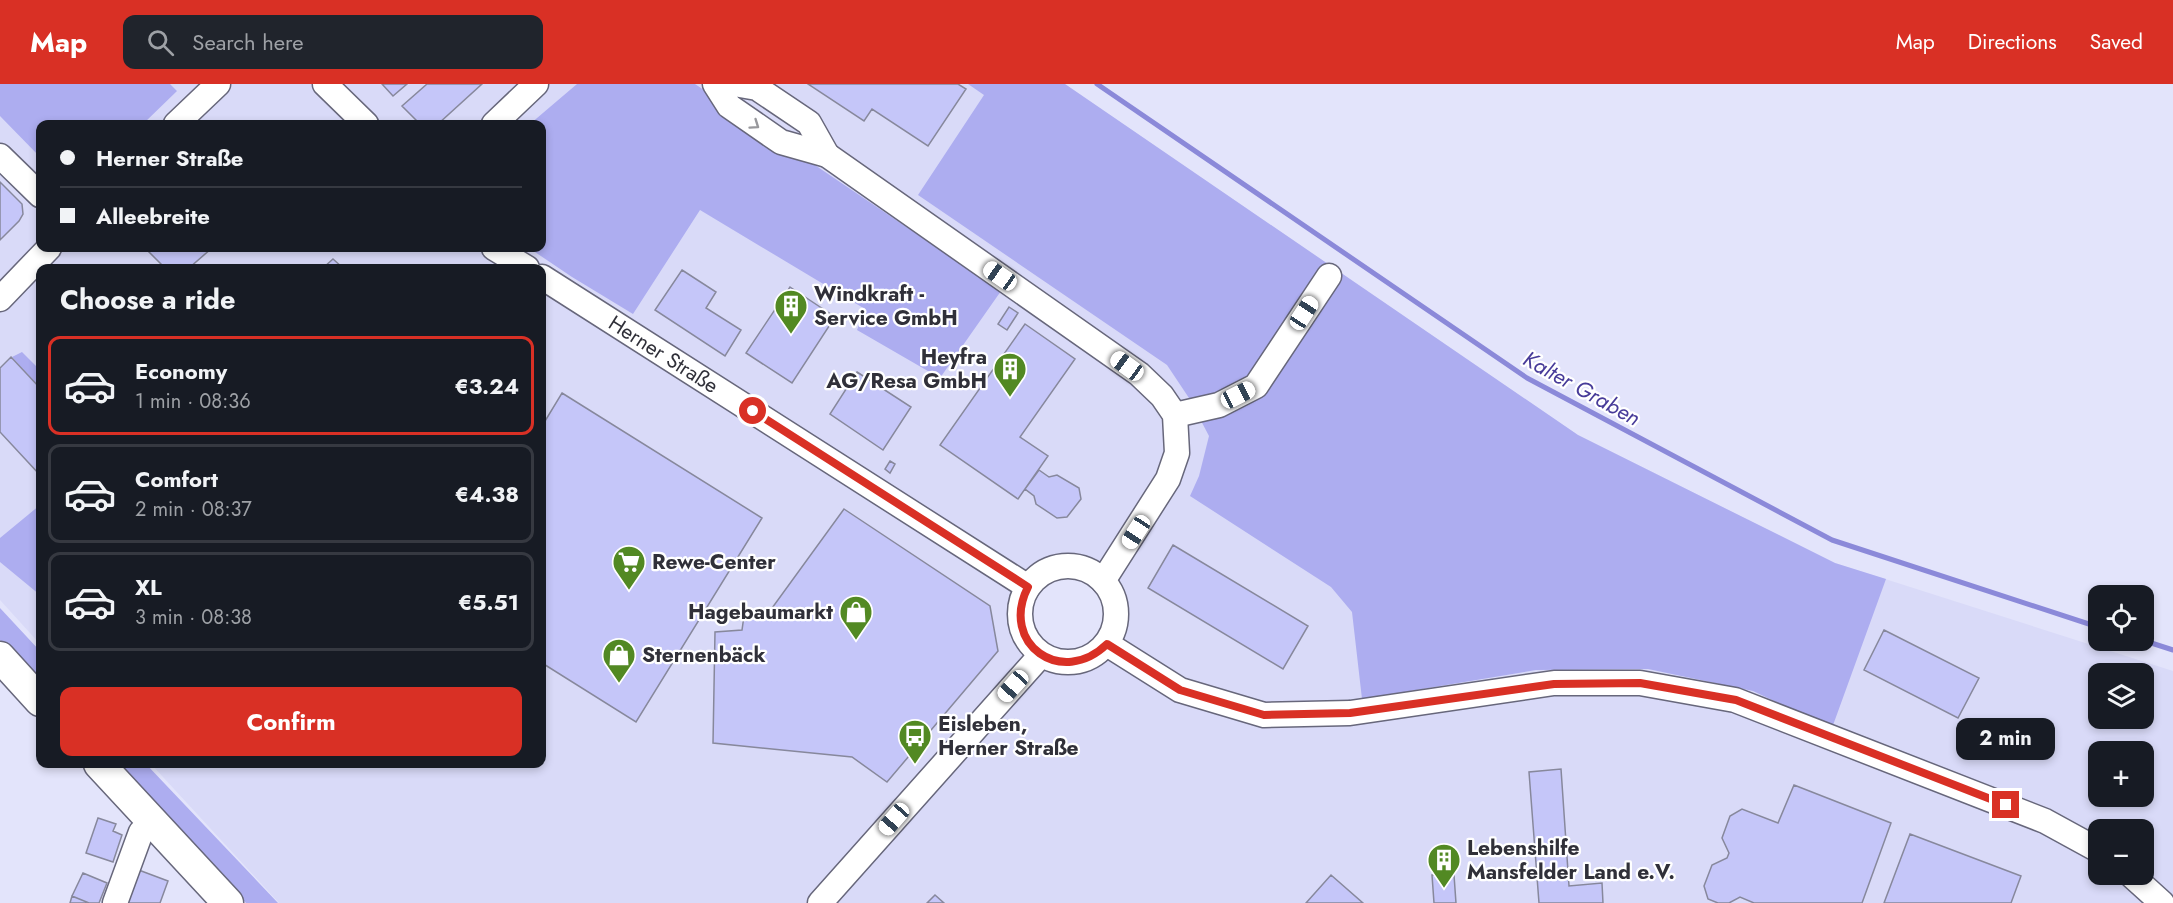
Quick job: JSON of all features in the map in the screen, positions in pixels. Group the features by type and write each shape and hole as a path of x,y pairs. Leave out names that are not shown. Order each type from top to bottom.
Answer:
{"main road":[{"path":"0,657 36,696"},
{"path":"103,768 228,903"}],"street":[{"path":"180,120 218,84"},
{"path":"325,84 362,120"},
{"path":"498,120 536,84"},
{"path":"715,84 729,106 781,142 827,155 1139,374 1161,396 1175,415 1177,453 1168,479 1103,581"},
{"path":"734,84 757,88 809,123 827,155"},
{"path":"0,156 36,191"},
{"path":"0,299 46,252"},
{"path":"501,252 520,264"},
{"path":"1175,415 1220,405 1256,386 1329,276"},
{"name":"Herner Straße","path":"546,281 1028,587"},
{"path":"1064,566 1082,568 1103,581 1112,592 1117,618 1114,632 1107,644 1097,654 1083,661 1069,663 1054,661 1041,655 1024,635 1020,623 1022,598 1028,587 1046,571 1064,566"},
{"path":"1107,644 1180,690 1264,715 1350,713 1554,684 1640,683 1736,700 2045,821 2088,845"},
{"path":"820,903 1041,655"},
{"path":"115,903 141,832 153,822"},
{"path":"2142,885 2162,903"}],"shaded area":[{"path":"0,84 1065,84 1578,435 1835,563 2088,644 2088,651 2110,651 2148,663 2088,663 2088,729 2154,729 2154,665 2173,671 2173,903 279,903 155,768 546,768 546,264 36,264 36,640 0,600","holes":["1058,567 1082,568 1094,573 1111,592 1116,605 1117,618 1114,632 1097,654 1083,661 1069,663 1054,661 1041,655 1024,635 1020,623 1022,598 1028,587 1046,571"]},
{"path":"0,84 170,84 177,91 147,120 36,120 36,153 0,116"},
{"path":"577,84 695,84 1001,291 940,378 857,330 865,309 700,210 633,314 535,252 546,252 546,120 535,120"},
{"path":"968,84 1065,84 1578,435 1835,563 1886,579 1832,728 1753,691 1648,669 1536,670 1362,699 1352,612 1331,587 1190,496 1199,476 1209,436 1189,398 1167,365 918,195 984,95"},
{"path":"22,352 36,366 36,384 12,357"},
{"path":"36,508 36,592 0,562 0,538"},
{"path":"0,608 36,647 36,680 0,640"},
{"path":"119,768 150,768 278,903 246,903"}],"building":[{"path":"382,84 407,84 393,96"},
{"path":"427,84 482,84 442,120 416,120 402,106"},
{"path":"808,84 958,84 966,89 928,146 872,109 864,121"},
{"path":"0,182 22,204 23,214 0,240"},
{"path":"149,252 207,252 194,264 161,264"},
{"path":"333,259 339,264 327,264"},
{"path":"682,270 716,292 706,308 741,330 725,356 655,310"},
{"name":"Windkraft - Service GmbH","path":"790,287 835,317 792,383 746,353"},
{"path":"1009,307 1018,313 1007,330 998,324"},
{"name":"Heyfra AG/Resa GmbH","path":"1025,324 1075,359 1020,437 1048,456 1018,499 940,445"},
{"path":"11,357 36,384 36,471 0,432 0,368"},
{"path":"857,372 911,407 883,450 830,414"},
{"name":"Rewe-Center","path":"562,393 762,518 636,722 546,666 546,419"},
{"path":"890,461 895,464 890,473 885,469"},
{"path":"1039,470 1049,477 1057,475 1079,488 1081,499 1067,517 1057,518 1036,504 1034,496 1025,489"},
{"name":"Hagebaumarkt","path":"844,509 990,606 998,651 887,782 852,757 713,743 715,632 742,630 744,616 767,615"},
{"path":"1173,545 1308,626 1283,669 1148,588"},
{"path":"1884,630 1979,678 1958,718 1864,670"},
{"path":"1561,769 1569,886 1602,883 1603,903 1539,903 1529,772"},
{"path":"1794,785 1891,823 1862,903 1754,903 1740,897 1729,903 1718,903 1708,899 1704,886 1712,865 1727,858 1729,853 1722,838 1730,816 1742,809 1778,823"},
{"path":"98,818 116,824 113,831 122,835 113,862 86,853"},
{"path":"1910,834 2021,876 2011,903 1884,903"},
{"path":"136,869 168,881 160,903 124,903"},
{"path":"83,873 107,883 99,903 89,903 72,896"},
{"path":"1331,875 1363,903 1306,903"},
{"name":"Lebenshilfe Mansfelder Land e.V.","path":"1432,875 1454,875 1456,903 1434,903"},
{"path":"935,895 944,903 927,903"},
{"path":"72,896 89,903 70,903"}],"waterway":[{"name":"Kalter Graben","path":"1097,84 1527,378 1832,540 2088,624"},
{"name":"Kalter Graben","path":"2154,644 2173,650"}],"place":[{"name":"Windkraft - Service GmbH","path":"791,335"},
{"name":"Heyfra AG/Resa GmbH","path":"1010,398"},
{"name":"Rewe-Center","path":"629,591"},
{"name":"Hagebaumarkt","path":"856,641"},
{"name":"Sternenbäck","path":"619,684"},
{"name":"Eisleben, Herner Straße","path":"915,765"},
{"name":"Lebenshilfe Mansfelder Land e.V.","path":"1444,889"}],"route":[{"path":"753,411 1028,587 1022,598 1020,611 1020,623 1024,635 1041,655 1054,661 1069,663 1083,661 1097,654 1107,644 1180,690 1264,715 1350,713 1554,684 1640,683 1736,700 2006,805"}]}
